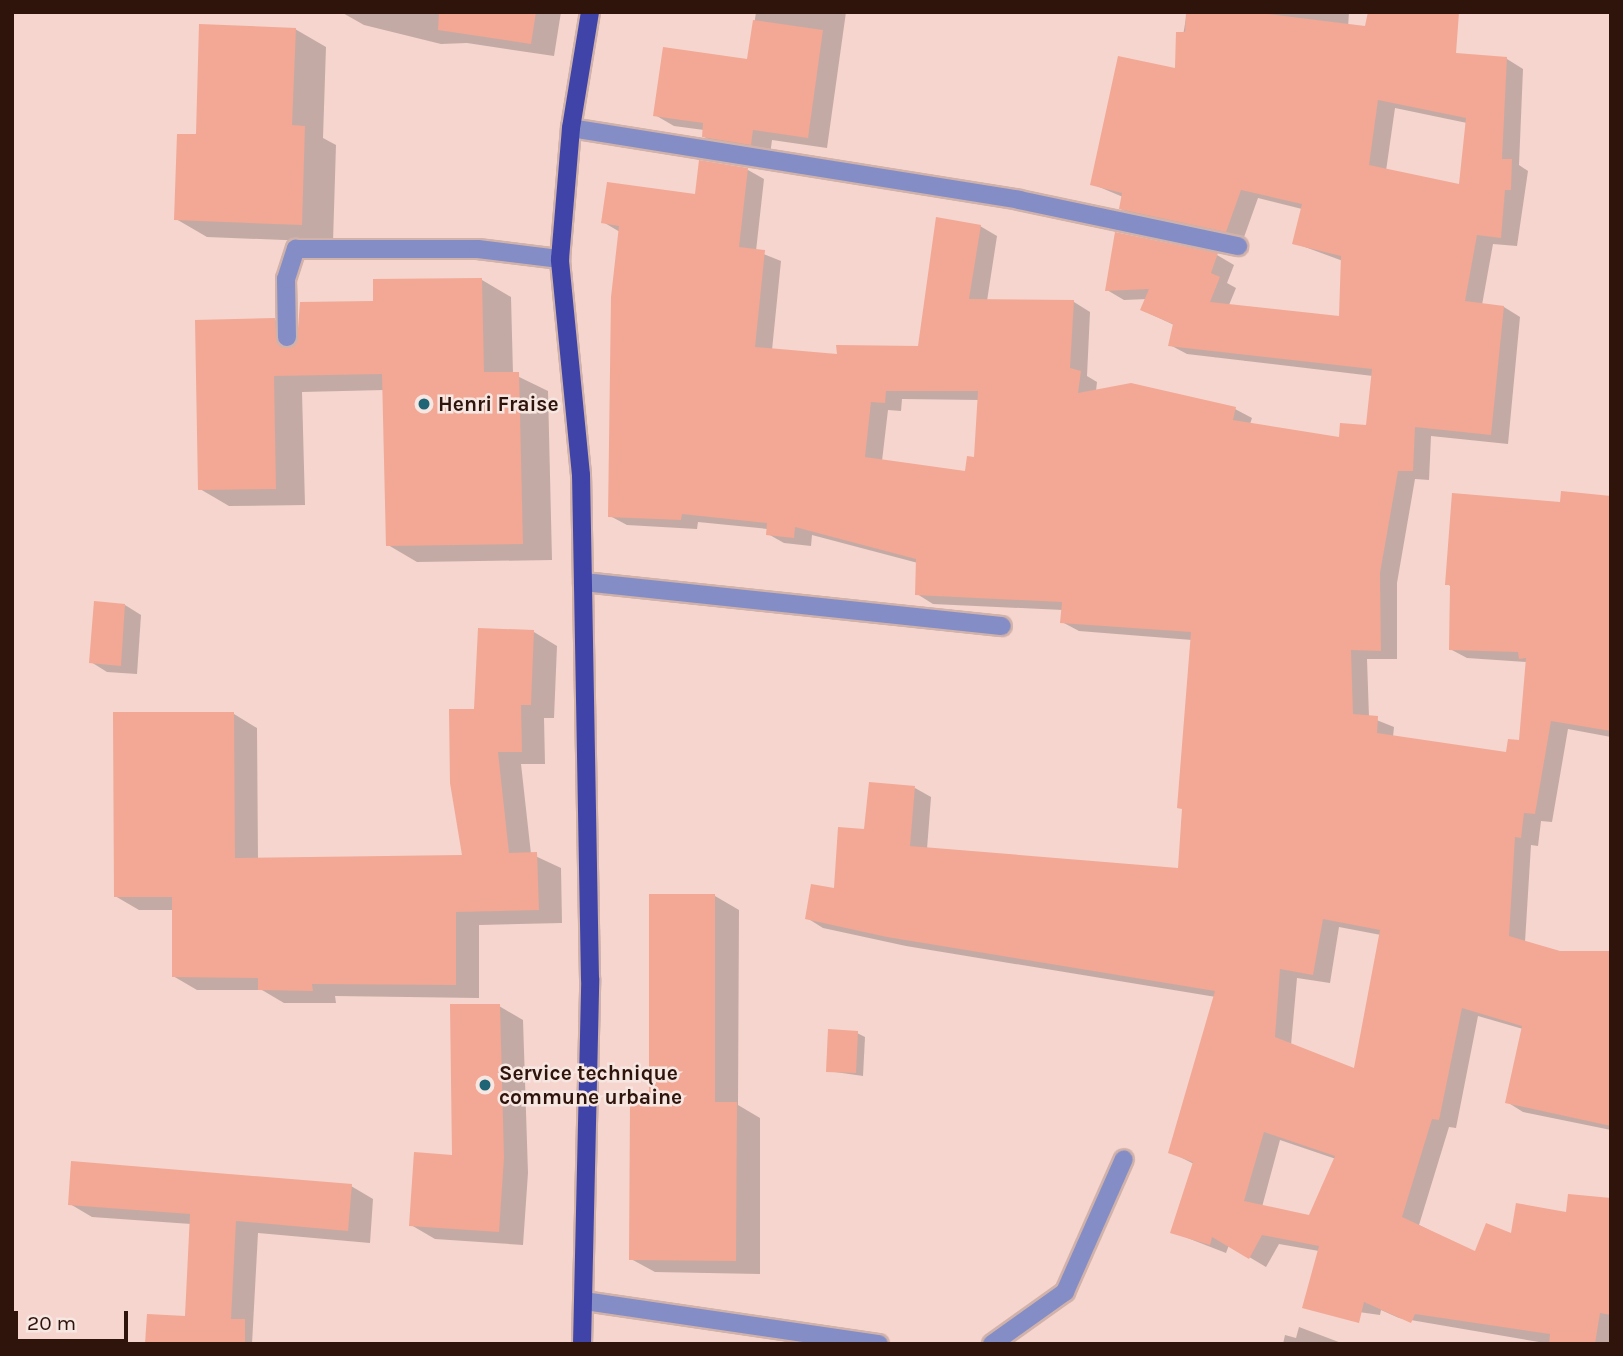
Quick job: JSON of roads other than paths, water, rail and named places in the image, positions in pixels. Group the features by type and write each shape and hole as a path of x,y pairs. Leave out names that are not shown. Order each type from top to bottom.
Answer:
{"main road":[{"path":"582,1344 590,979 581,475 560,259 570,128 590,12"}],"street":[{"path":"570,128 1019,200 1238,246"},
{"path":"287,337 286,279 296,249 478,249 560,259"},
{"path":"583,582 1002,626"},
{"path":"992,1344 1065,1292 1125,1159"},
{"path":"584,1301 879,1344"}],"place":[{"name":"Henri Fraise","path":"424,404"},
{"name":"Service technique commune urbaine","path":"485,1085"}]}
